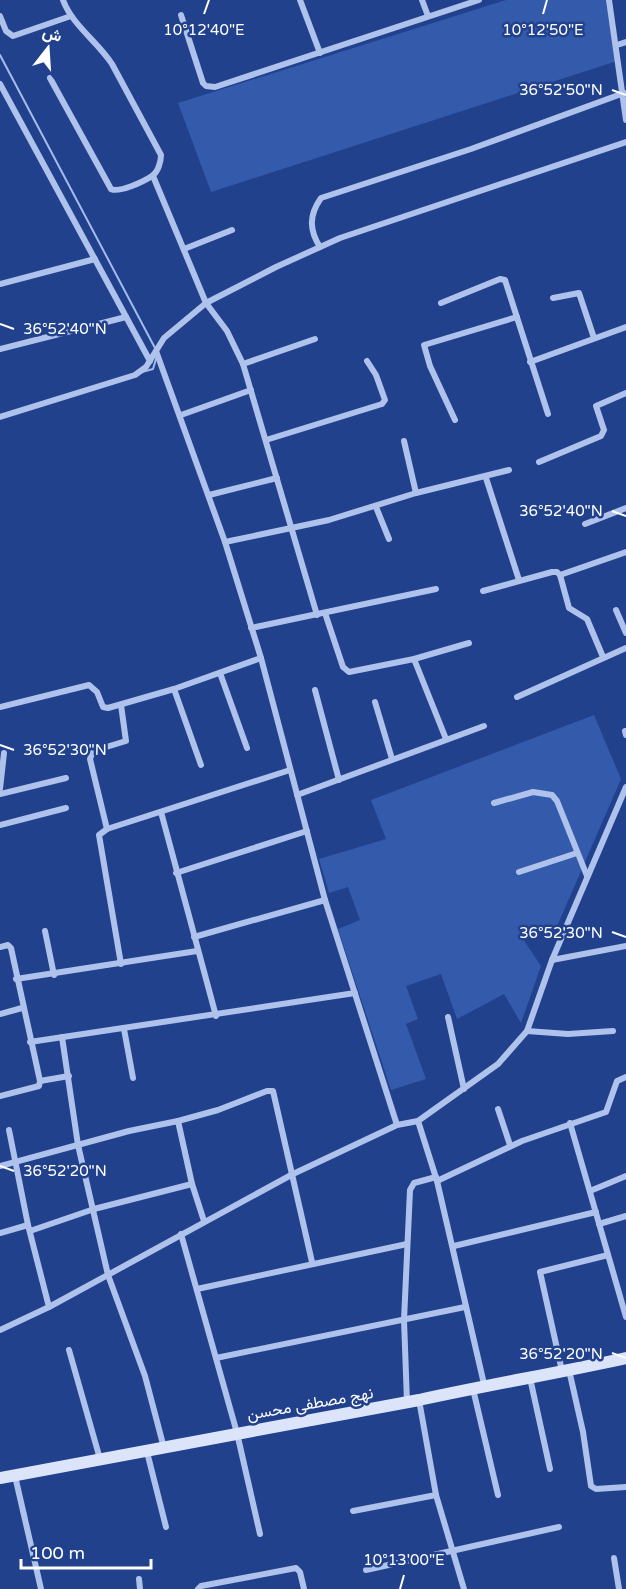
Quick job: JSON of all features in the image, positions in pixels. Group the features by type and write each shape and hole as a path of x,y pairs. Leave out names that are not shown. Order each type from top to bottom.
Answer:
{"main road":[{"name":"نهج مصطفى محسن","path":"0,1479 626,1358"}],"street":[{"path":"50,78 111,189 117,191 153,176 160,164 161,154 112,64 71,16 63,0"},
{"path":"300,0 320,53"},
{"path":"422,0 428,16"},
{"path":"181,15 203,83 209,87 479,0"},
{"path":"609,0 624,93 626,120"},
{"path":"0,16 6,31 13,36 71,16"},
{"path":"617,45 626,42"},
{"path":"0,84 150,361"},
{"path":"320,247 311,227 312,214 321,198 471,148 624,93"},
{"path":"0,417 135,375 150,361 164,338 206,303 320,247 420,210 626,142"},
{"path":"153,176 206,303 227,331 243,364 317,615"},
{"path":"184,249 232,230"},
{"path":"0,284 95,259"},
{"path":"441,303 500,279 508,284 530,362 548,414"},
{"path":"553,298 579,293 594,338"},
{"path":"0,349 126,317"},
{"path":"455,420 430,366 424,345 517,317"},
{"path":"530,362 626,327"},
{"path":"243,364 315,339"},
{"path":"156,351 225,542 261,658 325,900 397,1125"},
{"path":"266,440 384,402 376,375 367,361"},
{"path":"181,415 252,390"},
{"path":"539,462 601,436 604,429 596,406 626,393"},
{"path":"404,441 416,493"},
{"path":"225,542 291,529 376,507 416,493 509,471"},
{"path":"209,495 277,478"},
{"path":"486,478 519,580"},
{"path":"376,507 388,539"},
{"path":"585,524 626,508"},
{"path":"560,575 626,552"},
{"path":"483,591 555,572 560,575 569,608 587,619 603,657"},
{"path":"251,628 436,589"},
{"path":"615,610 626,633"},
{"path":"325,613 345,671 414,658 469,643"},
{"path":"517,697 626,648"},
{"path":"0,707 88,685 97,692 103,707 121,705 261,658"},
{"path":"414,658 446,739"},
{"path":"220,673 246,748"},
{"path":"174,689 201,765"},
{"path":"315,690 339,780"},
{"path":"375,702 392,759"},
{"path":"107,829 90,759 93,751 126,741 121,705"},
{"path":"297,795 484,726"},
{"path":"0,789 4,753"},
{"path":"122,964 98,837 107,829 290,770"},
{"path":"0,794 66,778"},
{"path":"0,1330 49,1307 293,1174 397,1125 417,1121 498,1065 527,1031 552,960 626,787"},
{"path":"494,804 533,792 552,795 587,876"},
{"path":"0,825 66,808"},
{"path":"161,812 216,1016"},
{"path":"176,873 307,831"},
{"path":"519,872 577,853"},
{"path":"194,937 325,900"},
{"path":"45,931 54,975"},
{"path":"0,947 8,945 10,948 40,1081 39,1086 0,1096"},
{"path":"552,960 626,946"},
{"path":"16,979 54,975 197,951"},
{"path":"30,1042 216,1016 355,993"},
{"path":"0,1014 22,1008"},
{"path":"448,1017 464,1089"},
{"path":"123,1029 133,1078"},
{"path":"527,1031 568,1034 613,1031"},
{"path":"62,1037 78,1145 108,1275 145,1376 164,1448"},
{"path":"40,1081 69,1076"},
{"path":"464,1589 436,1494 413,1401 404,1320 411,1186 437,1179 510,1145 606,1112 617,1081 626,1077"},
{"path":"0,1166 178,1121 218,1110 267,1090 273,1091 312,1262"},
{"path":"498,1109 510,1145"},
{"path":"178,1121 192,1184 204,1221"},
{"path":"417,1121 437,1179 454,1246 498,1495"},
{"path":"570,1123 626,1317"},
{"path":"9,1130 29,1228 49,1307"},
{"path":"590,1191 626,1176"},
{"path":"0,1233 29,1228 192,1184"},
{"path":"454,1246 596,1212"},
{"path":"599,1224 626,1216"},
{"path":"181,1234 237,1434 260,1534"},
{"path":"197,1289 312,1262 407,1244"},
{"path":"608,1255 543,1269 540,1272 583,1432 591,1486 596,1489 626,1487"},
{"path":"216,1358 465,1306"},
{"path":"69,1350 100,1460"},
{"path":"530,1378 550,1469"},
{"path":"147,1452 166,1527"},
{"path":"15,1476 41,1589"},
{"path":"353,1511 436,1494"},
{"path":"366,1570 559,1527"},
{"path":"614,1558 619,1589"},
{"path":"198,1589 201,1586 296,1568 300,1572 304,1589"},
{"path":"139,1579 140,1589"}],"shaded area":[{"path":"506,0 607,0 617,61 211,192 178,103"},
{"path":"594,715 621,779 555,931 521,936 541,966 521,1023 504,994 457,1019 441,974 406,986 418,1019 406,1024 426,1079 391,1090 338,929 360,920 348,887 329,893 319,859 386,839 371,800"}],"waterway":[{"path":"0,55 155,348"},
{"path":"142,372 153,369 156,359"}]}
